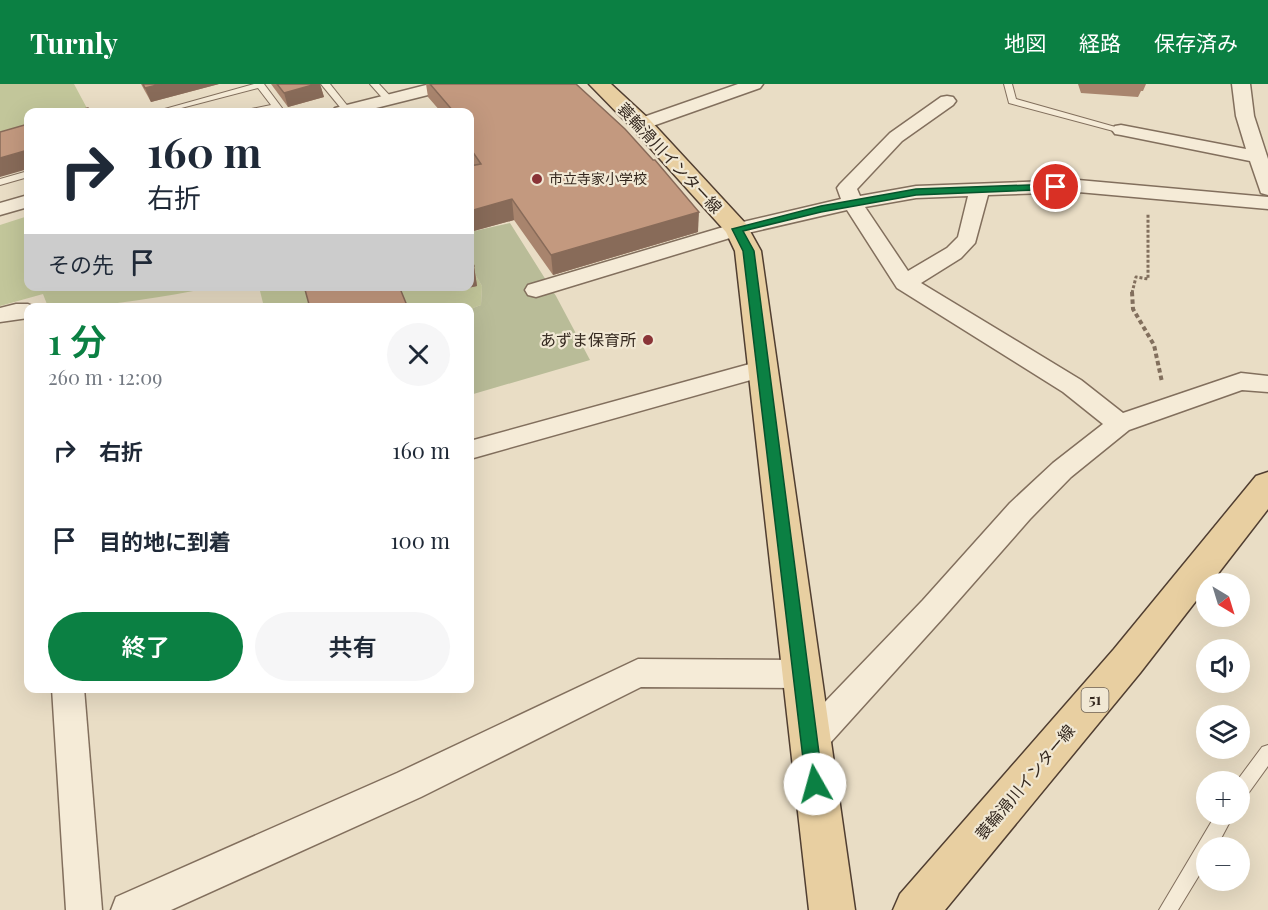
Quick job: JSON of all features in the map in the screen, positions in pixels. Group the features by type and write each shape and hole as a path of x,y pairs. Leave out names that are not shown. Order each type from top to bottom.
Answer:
{"main road":[{"name":"蓑輪滑川インター線","path":"599,84 641,124 737,229 748,251 832,910"},
{"name":"蓑輪滑川インター線","path":"916,910 1127,661 1268,485"}],"street":[{"path":"359,108 450,84"},
{"path":"641,124 754,84"},
{"path":"1241,84 1245,116 1268,189"},
{"path":"947,100 896,138 847,188 854,204 904,283 1072,386 1120,424"},
{"path":"1121,130 1258,157"},
{"path":"536,290 737,229 916,192 1078,186 1268,203"},
{"path":"904,283 954,253 969,239 980,189"},
{"path":"0,210 24,202"},
{"path":"0,315 24,311"},
{"path":"474,449 764,368"},
{"path":"809,742 933,609 1020,511 1062,470 1120,424 1165,406 1241,381 1268,384"},
{"path":"129,910 409,785 638,673 801,674"},
{"path":"68,693 84,910"}],"lane":[{"path":"325,84 341,108"},
{"path":"374,84 389,100"},
{"path":"1008,84 1012,101 1121,130"},
{"path":"173,108 260,85 277,108"},
{"path":"0,182 24,175"},
{"path":"1250,774 1268,753"},
{"path":"1168,910 1219,825"}],"path":[{"path":"1149,192 1148,279 1136,277 1132,292 1133,315 1154,344 1165,406"}],"green space":[{"path":"0,84 74,84 87,108 24,108 24,144 0,151"},
{"path":"24,217 24,291 192,291 115,303 46,303 43,294 0,306 0,225"},
{"path":"510,223 556,296 590,360 474,394 474,308 481,305 482,286 474,272 474,231"},
{"path":"474,272 482,286 481,305 474,308 474,303 263,303 260,291 474,291"}],"building":[{"path":"143,84 161,84 145,88"},
{"path":"277,84 316,84 284,93"},
{"path":"430,84 576,84 655,160 699,212 551,255 512,199 474,210 474,165 481,164 474,154 474,108 451,108"},
{"path":"24,125 24,151 0,158 0,132"},
{"path":"305,291 401,291 406,303 309,303"}],"place":[{"name":"市立寺家小学校","path":"537,179"},
{"name":"あずま保育所","path":"648,340"}],"route":[{"path":"815,784 748,251 737,229 821,209 916,192 1056,187"}]}
